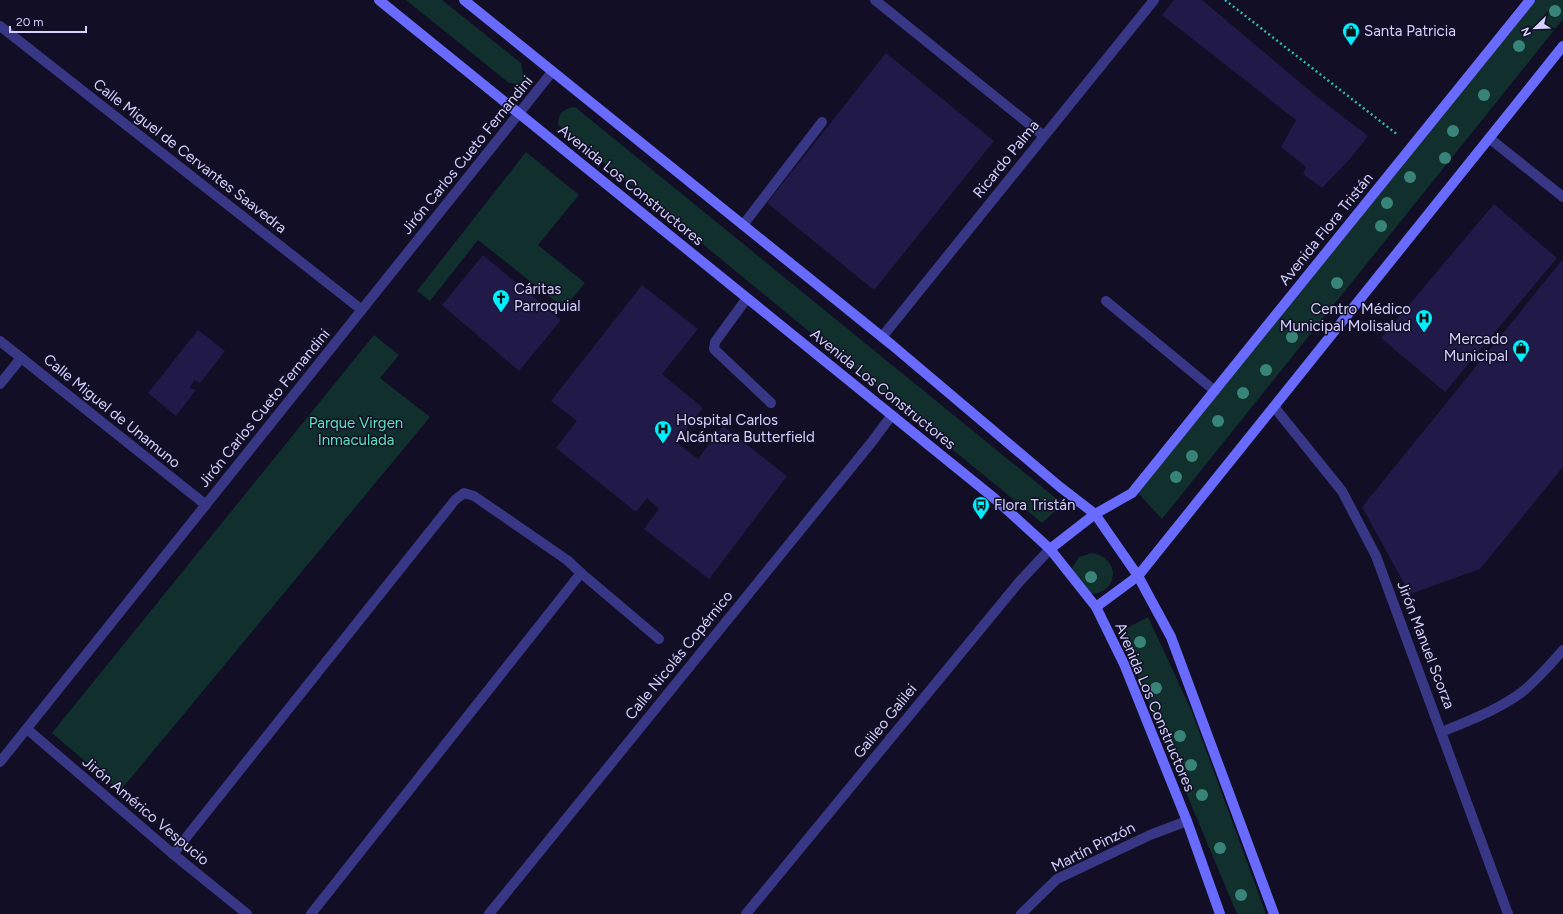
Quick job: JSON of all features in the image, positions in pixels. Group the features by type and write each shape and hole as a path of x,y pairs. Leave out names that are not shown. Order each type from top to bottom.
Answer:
{"street":[{"name":"Avenida Los Constructores","path":"379,0 994,498 1050,549 1096,607 1124,664 1187,821 1220,914"},
{"path":"464,0 882,337 1060,487 1095,514 1138,576 1171,638 1274,914"},
{"path":"875,0 1044,136"},
{"name":"Ricardo Palma","path":"882,337 1154,0"},
{"name":"Avenida Flora Tristán","path":"1050,549 1095,514 1132,493 1530,0"},
{"name":"Calle Miguel de Cervantes Saavedra","path":"0,26 362,310"},
{"path":"1096,607 1138,576 1275,408 1563,46"},
{"name":"Jirón Carlos Cueto Fernandini","path":"0,762 552,72"},
{"path":"743,225 822,122"},
{"path":"1489,138 1563,197"},
{"path":"747,298 714,342 714,349 771,403"},
{"path":"1106,301 1215,391"},
{"name":"Calle Miguel de Unamuno","path":"0,341 206,505"},
{"path":"0,384 21,358"},
{"name":"Jirón Manuel Scorza","path":"1275,408 1342,491 1376,556 1508,914"},
{"name":"Calle Nicolás Copérnico","path":"488,914 871,443 892,415"},
{"path":"173,854 455,500 464,493 474,496 567,560 659,639"},
{"name":"Galileo Galilei","path":"746,914 1015,587 1050,549"},
{"path":"311,914 581,573"},
{"path":"1442,732 1489,712 1511,699 1537,679 1563,650"},
{"name":"Jirón Américo Vespucio","path":"27,729 173,854 247,914"},
{"name":"Martín Pinzón","path":"1021,914 1057,879 1150,835 1187,821"}],"path":[{"path":"1225,0 1412,147"}],"green space":[{"path":"406,0 442,0 521,63 524,81 518,84 509,83"},
{"path":"1536,0 1563,0 1563,19 1162,519 1138,493"},
{"path":"575,107 1063,504 1042,523 558,125 559,117 562,112"},
{"path":"526,152 579,195 538,245 585,283 564,308 478,240 430,301 417,291"},
{"name":"Parque Virgen Inmaculada","path":"374,335 399,355 380,378 430,417 120,791 52,733"},
{"path":"1092,553 1102,556 1108,562 1112,568 1113,576 1111,583 1106,589 1098,593 1088,594 1072,568 1079,557"},
{"path":"1148,617 1192,712 1266,914 1237,914 1119,632"}],"building":[{"path":"1174,0 1202,0 1315,95 1368,136 1349,160 1322,188 1303,174 1306,167 1281,147 1296,120 1162,15"},
{"path":"886,53 994,141 874,290 767,203"},
{"path":"1494,204 1557,258 1445,392 1381,338"},
{"name":"Cáritas Parroquial","path":"483,255 561,320 519,371 442,305"},
{"name":"Mercado Municipal","path":"1563,259 1563,467 1480,569 1410,594 1362,507"},
{"path":"642,285 698,329 662,374 703,408 676,442 698,459 723,426 787,476 709,579 644,529 659,509 647,498 636,512 556,448 577,421 551,401"},
{"path":"198,330 225,351 200,383 194,380 190,388 196,390 176,416 148,393"}],"place":[{"name":"Santa Patricia","path":"1351,46"},
{"name":"Cáritas Parroquial","path":"501,313"},
{"name":"Centro Médico Municipal Molisalud","path":"1424,333"},
{"name":"Mercado Municipal","path":"1521,363"},
{"name":"Hospital Carlos Alcántara Butterfield","path":"663,444"},
{"name":"Flora Tristán","path":"981,520"}]}
